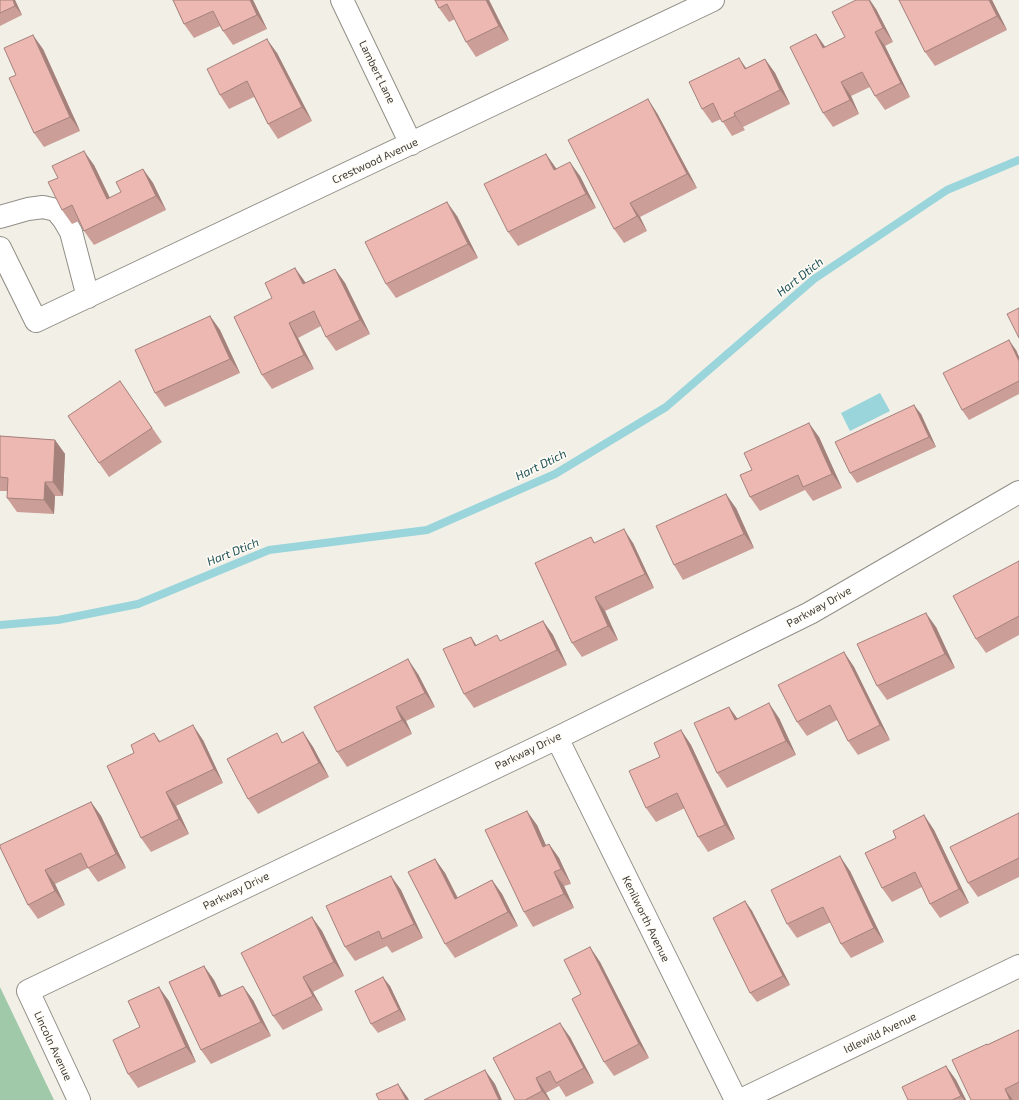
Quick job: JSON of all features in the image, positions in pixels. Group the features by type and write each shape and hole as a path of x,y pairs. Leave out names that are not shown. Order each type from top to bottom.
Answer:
{"street":[{"name":"Lambert Lane","path":"342,0 411,144"},
{"name":"Crestwood Avenue","path":"0,248 36,321 713,0"},
{"path":"0,217 28,209 43,207 56,210 71,232 88,297"},
{"name":"Parkway Drive","path":"28,991 557,738 810,613 1019,492"},
{"name":"Kenilworth Avenue","path":"557,738 736,1100"},
{"name":"Idlewild Avenue","path":"741,1100 1019,966"},
{"name":"Lincoln Avenue","path":"28,991 79,1100"}],"green space":[{"path":"0,987 54,1100 0,1100"}],"water":[{"path":"880,393 890,411 850,431 841,413"}],"building":[{"path":"0,0 13,0 15,6 0,13"},
{"path":"173,0 250,0 257,15 223,31 213,11 184,24"},
{"path":"435,0 486,0 499,26 466,42 447,4 439,8"},
{"path":"856,0 869,0 883,28 875,32 901,83 875,96 862,72 841,82 850,100 823,113 790,47 816,34 823,48 845,37 832,12"},
{"path":"899,0 989,0 997,16 925,52"},
{"path":"33,35 70,117 34,133 9,78 16,75 4,48"},
{"path":"267,39 302,107 268,124 247,81 220,95 207,69"},
{"path":"739,58 745,69 765,59 780,90 734,113 735,116 722,122 713,103 702,109 689,82"},
{"path":"648,99 687,174 630,203 637,216 614,229 568,140"},
{"path":"84,151 107,199 121,192 116,182 143,169 156,196 84,231 72,205 62,210 48,182 58,178 52,166"},
{"path":"546,154 554,170 570,162 586,194 508,232 484,184"},
{"path":"447,202 468,244 386,284 365,242"},
{"path":"295,268 303,284 335,269 360,320 326,337 314,311 289,323 304,355 262,375 234,317 272,298 265,283"},
{"path":"1019,308 1019,338 1007,314"},
{"path":"210,316 230,359 155,393 135,350"},
{"path":"1009,340 1019,361 1019,381 962,410 943,373"},
{"path":"120,381 152,428 99,463 68,416"},
{"path":"914,405 929,437 850,473 835,442"},
{"path":"809,423 832,474 803,487 798,475 750,497 740,475 752,470 744,453"},
{"path":"0,436 55,440 53,482 45,482 44,500 7,498 8,478 0,477"},
{"path":"726,494 744,534 674,565 656,526"},
{"path":"624,529 645,574 595,597 608,626 572,643 535,563 591,537 594,543"},
{"path":"1019,561 1019,616 976,639 953,596"},
{"path":"926,613 945,654 877,686 857,644"},
{"path":"543,621 557,650 464,694 443,649 471,637 475,646 497,635 500,641"},
{"path":"844,652 880,725 848,741 830,705 797,722 778,685"},
{"path":"408,659 425,693 396,707 402,720 337,752 314,707"},
{"path":"769,703 786,741 717,773 694,723 729,707 735,720"},
{"path":"193,725 214,769 166,792 179,819 141,838 107,766 134,753 131,745 154,733 159,742"},
{"path":"681,730 725,825 698,837 677,793 646,808 629,771 660,757 654,743"},
{"path":"303,732 319,763 248,799 227,759 277,733 282,743"},
{"path":"91,802 116,854 88,868 81,853 45,870 55,891 28,905 0,845"},
{"path":"527,811 543,847 549,844 561,869 554,872 564,894 524,912 485,830"},
{"path":"1019,813 1019,858 968,883 950,847"},
{"path":"924,815 959,889 930,904 915,872 882,888 865,853 896,838 893,831"},
{"path":"840,856 874,928 841,944 823,907 787,924 771,890"},
{"path":"435,859 455,899 492,880 508,912 445,944 408,872"},
{"path":"391,876 414,924 382,939 379,931 345,947 326,906"},
{"path":"745,901 783,976 750,993 713,918"},
{"path":"312,917 334,962 303,977 313,996 273,1016 241,953"},
{"path":"590,947 639,1044 604,1062 572,999 581,994 564,960"},
{"path":"204,966 219,997 243,986 261,1022 201,1050 169,982"},
{"path":"383,977 399,1010 371,1024 355,991"},
{"path":"159,987 186,1047 128,1074 113,1040 140,1027 128,1001"},
{"path":"560,1023 584,1068 556,1083 550,1071 536,1078 542,1091 525,1100 515,1100 493,1058"},
{"path":"1019,1030 1019,1082 1005,1089 1010,1100 971,1100 952,1060"},
{"path":"946,1066 961,1096 952,1100 908,1100 902,1087"},
{"path":"485,1070 499,1100 424,1100"},
{"path":"398,1084 406,1100 379,1100 376,1094"}],"waterway":[{"name":"Hart Dtich","path":"0,625 58,620 138,604 269,550 427,530 555,474 666,407 814,279 947,190 1019,160"}]}
